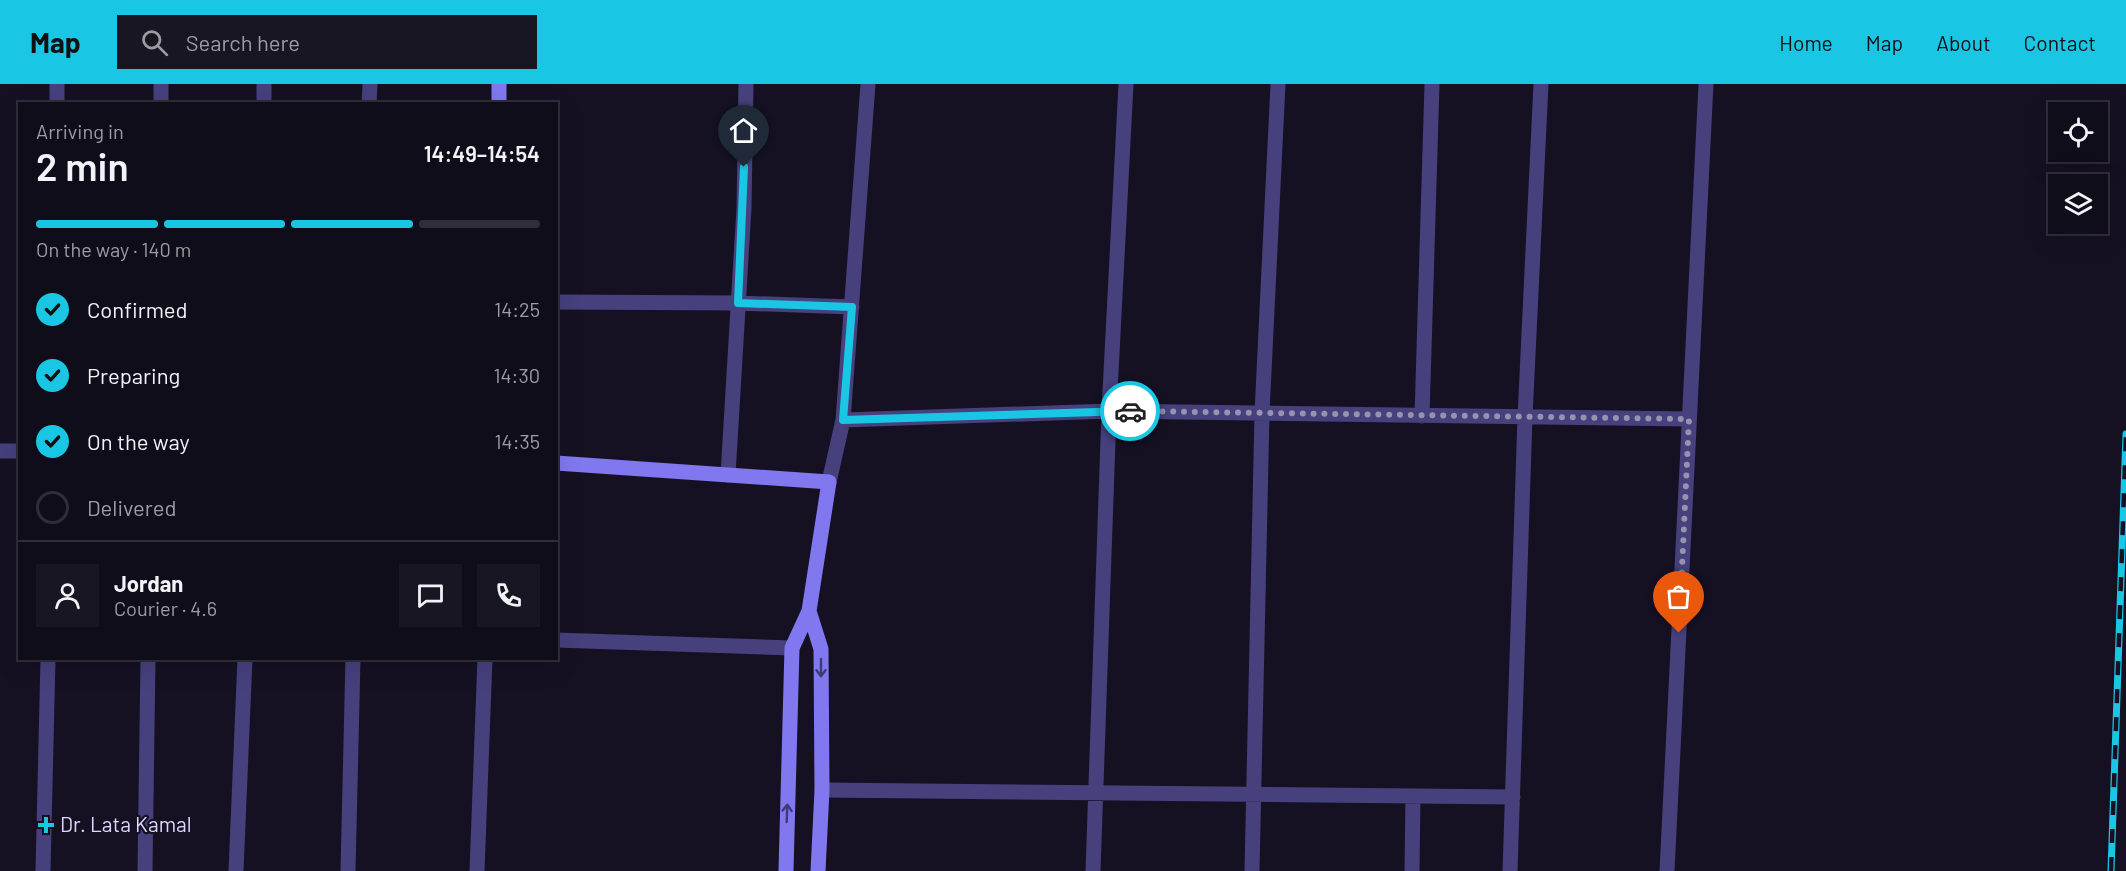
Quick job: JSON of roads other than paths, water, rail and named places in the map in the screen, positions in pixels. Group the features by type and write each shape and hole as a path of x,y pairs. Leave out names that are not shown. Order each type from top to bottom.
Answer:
{"main road":[{"path":"499,84 499,102"},
{"path":"558,463 829,482 809,611 792,648 786,871"},
{"path":"809,611 821,650 822,790 818,871"}],"street":[{"path":"57,84 57,102"},
{"path":"161,84 161,102"},
{"path":"264,84 264,102"},
{"path":"369,84 369,102"},
{"path":"728,475 744,208 746,84"},
{"path":"829,482 843,420 868,84"},
{"path":"1093,871 1109,411 1126,84"},
{"path":"1252,871 1262,413 1278,84"},
{"path":"1422,416 1432,84"},
{"path":"1510,871 1525,417 1541,84"},
{"path":"1667,871 1706,84"},
{"path":"558,302 738,303 852,307"},
{"path":"843,420 1109,411 1689,419"},
{"path":"0,451 18,451"},
{"path":"558,640 792,648"},
{"path":"43,871 48,660"},
{"path":"145,871 148,660"},
{"path":"236,871 245,660"},
{"path":"348,871 353,660"},
{"path":"477,871 485,660"},
{"path":"822,790 1513,797"},
{"path":"1412,871 1413,796"}],"railway":[{"path":"2111,871 2126,434"}],"place":[{"name":"Dr. Lata Kamal","path":"46,825"}]}
